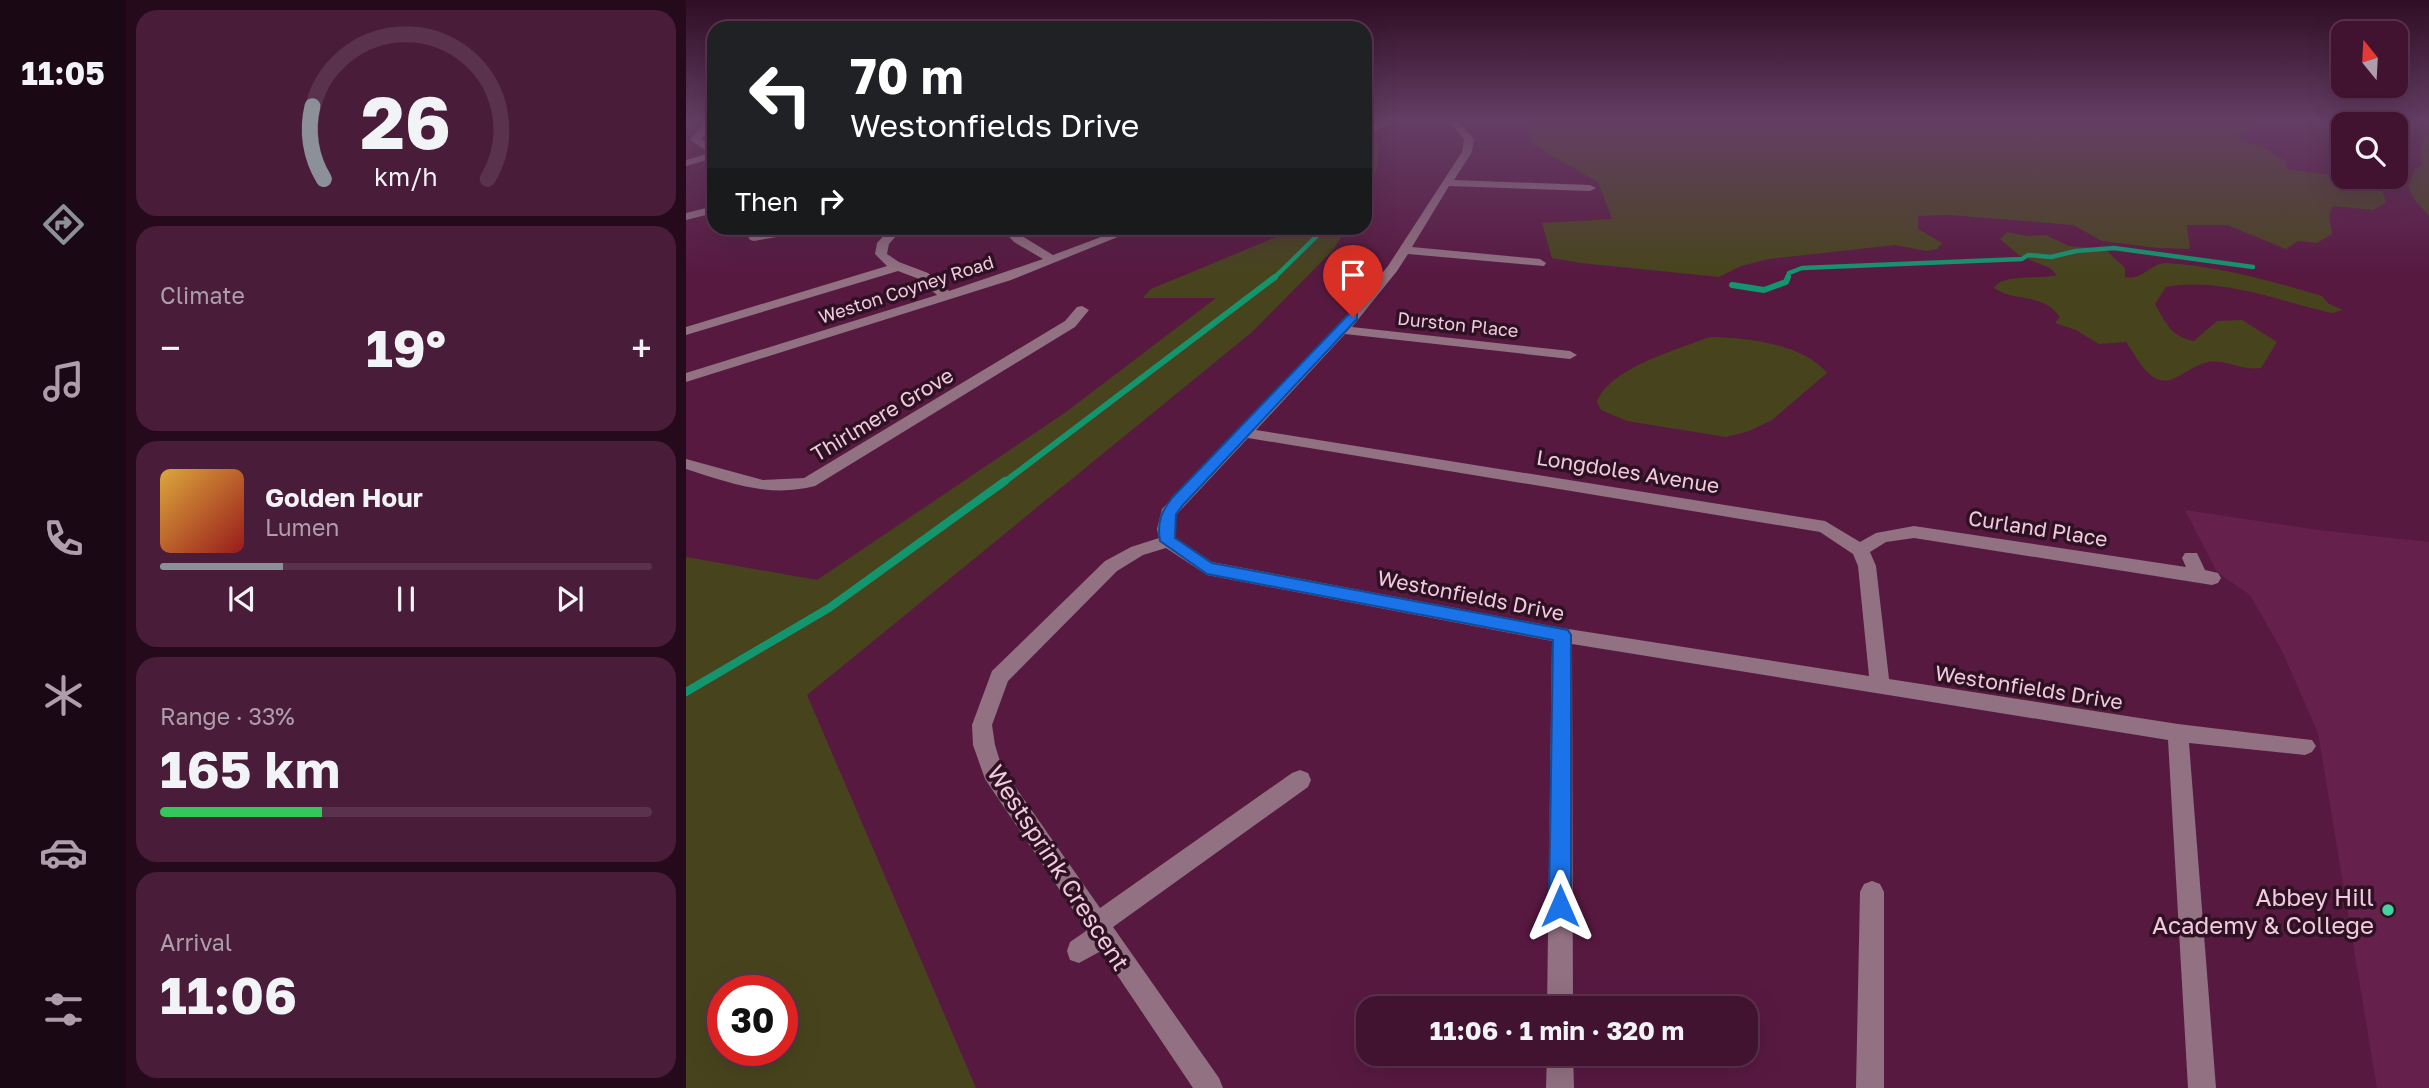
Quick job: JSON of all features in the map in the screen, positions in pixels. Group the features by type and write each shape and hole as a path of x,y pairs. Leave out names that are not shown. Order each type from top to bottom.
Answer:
{"street":[{"path":"1168,541 1168,513 1342,330 1406,250 1453,172"},
{"path":"1445,183 1590,188"},
{"path":"686,217 707,211"},
{"path":"890,235 883,243 881,254 888,264 918,273 930,280 946,296"},
{"path":"1014,235 1053,260"},
{"name":"Weston Coyney Road","path":"686,378 946,296 1053,260 1116,235"},
{"path":"1406,250 1540,263"},
{"path":"686,331 897,267"},
{"name":"Thirlmere Grove","path":"686,464 769,487 788,488 809,482 1083,318"},
{"name":"Durston Place","path":"1342,330 1550,348 1570,355"},
{"name":"Longdoles Avenue","path":"1245,433 1818,524 1860,550"},
{"name":"Curland Place","path":"1860,550 1882,537 1914,532 2200,570"},
{"name":"Westonfields Drive","path":"1168,541 1207,568 1562,635 2178,733 2305,746"},
{"name":"Westsprink Crescent","path":"1168,541 1137,551 1111,566 1018,656 999,677 982,725 984,745 993,772 1209,1088"},
{"path":"1860,550 1870,579 1880,686"},
{"path":"1560,996 1562,635"},
{"path":"2178,733 2202,1088"},
{"path":"1079,951 1100,930 1300,780"},
{"path":"1870,1088 1872,892"},
{"path":"1560,1066 1560,1088"}],"shaded area":[{"path":"1580,172 2306,172 2331,175 2331,189 2378,189 2383,192 2386,203 2373,210 2333,206 2329,215 2332,234 2317,243 2298,241 2286,249 2227,225 2187,225 2190,249 2158,248 2102,241 2073,225 1949,215 1918,216 1918,229 1942,243 1937,249 1926,251 1895,245 1769,259 1741,266 1719,277 1552,258 1542,223 1612,219 1598,182"},
{"path":"2414,172 2429,172 2429,216 2414,199 2408,186"},
{"path":"2007,232 2028,236 2046,235 2069,246 2105,249 2125,268 2125,277 2131,278 2166,263 2206,267 2322,296 2329,304 2343,310 2332,313 2271,297 2207,285 2166,287 2155,304 2174,333 2186,339 2194,341 2217,321 2242,320 2277,342 2261,368 2208,362 2165,381 2145,370 2126,342 2099,344 2076,330 2055,323 2060,317 2046,304 2002,293 1994,288 2005,280 2057,275 2050,268 2020,256 2000,239"},
{"path":"1281,235 1343,235 1334,249 1252,332 807,695 976,1088 686,1088 686,557 817,580 1066,412 1216,298 1143,298 1151,289"},
{"path":"1710,337 1773,344 1804,355 1827,373 1772,420 1749,431 1726,437 1627,421 1601,410 1597,402 1615,379 1646,361"},
{"name":"Abbey Hill Academy & College","path":"2185,510 2318,530 2429,542 2429,1088 2377,1088 2318,733 2283,653 2250,595 2217,572"}],"waterway":[{"path":"1273,279 1318,235"},
{"path":"1787,279 1789,273 1802,268 2022,259 2028,255 2051,257 2076,251 2114,248 2253,267"},
{"path":"1003,483 1275,277"},
{"path":"1732,285 1764,290 1786,282 1788,277"},
{"path":"686,692 829,608 1005,481"}],"place":[{"name":"Abbey Hill Academy & College","path":"2388,910"}],"route":[{"path":"1353,317 1294,382 1177,501 1168,513 1168,541 1207,568 1562,635 1560,906"}]}
